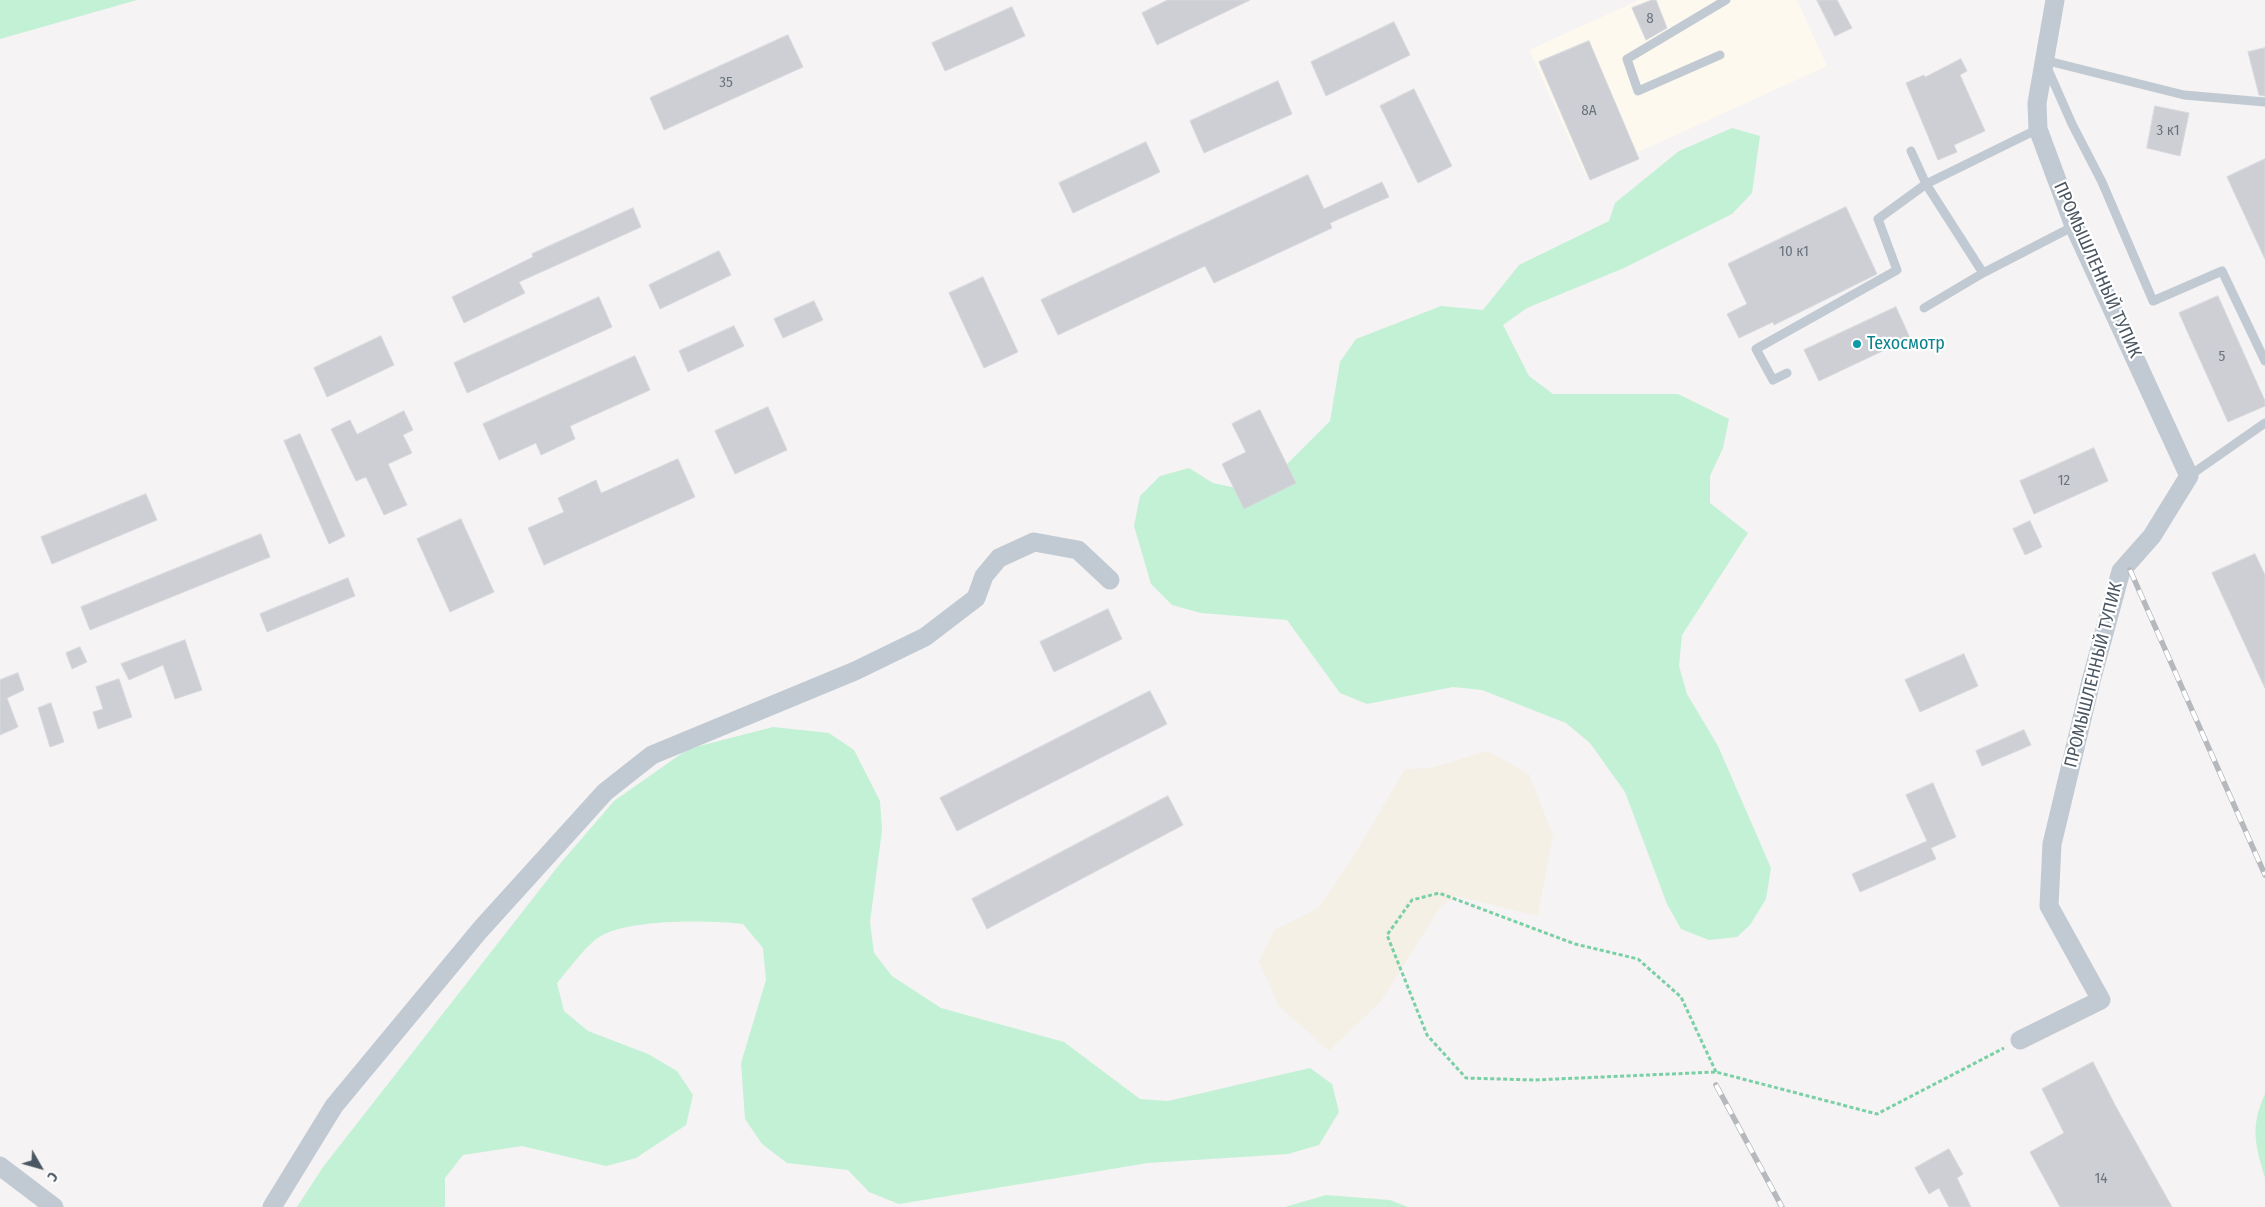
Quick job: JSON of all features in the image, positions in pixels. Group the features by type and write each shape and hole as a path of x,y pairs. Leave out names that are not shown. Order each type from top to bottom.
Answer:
{"street":[{"name":"ПРОМЫШЛЕННЫЙ ТУПИК","path":"2020,1040 2101,1000 2049,906 2052,844 2091,681 2121,571 2152,536 2189,476 2074,226 2038,129 2037,103 2055,0"},
{"path":"272,1207 334,1106 480,930 606,792 652,755 855,670 924,637 976,598 984,576 998,558 1034,542 1078,550 1110,580"},
{"path":"0,1166 54,1207"}],"lane":[{"path":"1720,54 1638,91 1627,59 1726,0"},
{"path":"2044,60 2184,95 2265,102"},
{"path":"2044,60 2072,124 2102,182 2153,301 2222,271 2265,361"},
{"path":"1787,373 1773,380 1756,349 1897,270 1878,219 1926,184 2038,129"},
{"path":"1911,151 1926,184 1983,273"},
{"path":"1924,308 1983,273 2074,226"},
{"path":"2189,476 2265,424"}],"path":[{"path":"1716,1072 1681,997 1638,959 1574,944 1439,893 1412,900 1387,935 1427,1035 1466,1078 1534,1080 1716,1072 1877,1114 2020,1040"}],"shaded area":[{"path":"1639,0 1797,0 1827,66 1586,176 1529,50"}],"green space":[{"path":"0,0 137,0 0,39"},
{"path":"1732,128 1760,136 1752,193 1732,214 1624,268 1527,308 1503,325 1529,376 1553,394 1678,394 1729,419 1723,448 1710,476 1710,503 1748,533 1682,635 1679,666 1687,694 1718,746 1771,868 1766,899 1750,925 1737,937 1709,940 1681,929 1667,904 1625,792 1590,743 1566,723 1482,690 1453,687 1367,704 1340,693 1287,620 1201,613 1172,605 1151,584 1134,526 1140,496 1160,476 1189,468 1213,483 1241,489 1269,482 1330,421 1340,362 1356,339 1441,306 1483,310 1519,265 1609,221 1615,203 1679,151"},
{"path":"773,727 829,733 854,750 880,801 882,830 870,922 874,953 892,976 941,1008 1064,1042 1140,1099 1168,1101 1310,1068 1332,1084 1339,1112 1319,1145 1288,1154 1148,1163 899,1204 869,1192 848,1170 787,1163 762,1144 745,1119 741,1063 766,980 763,948 743,924 666,922 644,924 607,933 595,940 580,955 557,983 564,1011 588,1031 648,1054 677,1071 693,1095 686,1125 636,1158 606,1166 522,1146 463,1155 445,1178 445,1207 297,1207 323,1167 559,865 614,801 688,749"},
{"path":"2265,1094 2265,1178 2257,1145 2256,1126 2257,1116"},
{"path":"1326,1195 1390,1200 1408,1207 1285,1207"}],"sand":[{"path":"1488,751 1529,774 1553,835 1538,916 1456,896 1441,906 1381,1001 1329,1051 1279,1006 1259,962 1274,930 1318,908 1351,860 1405,769 1431,768"}],"building":[{"path":"1168,0 1250,0 1157,45 1142,13"},
{"path":"1656,0 1667,28 1646,40 1632,8"},
{"path":"1817,0 1837,0 1852,28 1835,36"},
{"path":"1012,7 1025,36 945,71 932,43"},
{"path":"1394,22 1410,55 1326,96 1311,62"},
{"path":"788,35 803,67 664,130 650,98"},
{"path":"1589,41 1639,159 1590,180 1539,62"},
{"path":"2265,48 2265,96 2259,95 2248,52"},
{"path":"1961,59 1967,71 1960,75 1985,131 1954,145 1957,152 1938,160 1906,83 1924,75 1925,77"},
{"path":"1278,81 1292,114 1204,153 1190,121"},
{"path":"1414,89 1452,166 1418,183 1380,106"},
{"path":"2155,106 2189,113 2180,156 2147,148"},
{"path":"1146,142 1160,172 1073,213 1059,183"},
{"path":"2265,159 2265,259 2227,177"},
{"path":"1308,175 1324,209 1382,182 1389,197 1330,223 1332,228 1214,283 1205,266 1058,335 1041,300"},
{"path":"1846,207 1877,274 1774,325 1773,322 1739,338 1727,314 1747,304 1728,264"},
{"path":"633,208 641,227 519,282 525,293 464,323 452,297 533,257 532,254"},
{"path":"719,251 731,275 660,309 649,285"},
{"path":"983,277 1018,352 984,368 949,293"},
{"path":"2218,296 2265,401 2265,406 2228,422 2179,313"},
{"path":"599,297 612,327 467,393 454,363"},
{"path":"814,301 823,320 783,338 774,319"},
{"name":"Техосмотр","path":"1896,307 1910,338 1819,381 1804,350"},
{"path":"734,326 744,346 688,372 679,351"},
{"path":"381,336 394,365 327,397 314,368"},
{"path":"635,356 650,390 570,426 575,439 541,455 536,443 499,460 483,424"},
{"path":"768,407 787,450 735,474 715,431"},
{"path":"1260,410 1296,483 1244,509 1222,464 1246,452 1232,424"},
{"path":"404,411 413,430 403,435 412,453 388,464 407,505 384,515 366,477 356,481 331,429 350,420 357,434"},
{"path":"300,434 345,536 329,544 284,441"},
{"path":"2094,448 2108,481 2034,514 2020,481"},
{"path":"678,459 695,497 544,565 528,528 564,512 558,498 596,480 601,493"},
{"path":"146,494 157,520 52,564 41,537"},
{"path":"461,519 494,592 450,612 417,539"},
{"path":"2030,521 2042,547 2025,555 2013,529"},
{"path":"261,534 270,557 90,630 81,607"},
{"path":"2255,554 2265,575 2265,688 2212,573"},
{"path":"348,578 355,596 267,632 260,614"},
{"path":"1108,609 1122,639 1054,672 1040,642"},
{"path":"185,640 202,690 175,699 163,665 129,680 121,664"},
{"path":"80,647 87,662 72,669 66,653"},
{"path":"1964,654 1978,686 1920,712 1905,680"},
{"path":"18,673 24,690 7,698 18,727 0,735 0,680"},
{"path":"119,679 132,717 98,729 93,712 103,709 96,687"},
{"path":"1150,691 1167,724 957,831 940,798"},
{"path":"51,703 64,742 50,747 38,708"},
{"path":"2024,730 2031,745 1982,766 1976,751"},
{"path":"1933,783 1956,837 1931,848 1936,859 1860,892 1852,874 1927,841 1906,795"},
{"path":"1168,796 1183,825 987,929 972,899"},
{"path":"2093,1062 2172,1207 2060,1207 2030,1152 2064,1133 2042,1089"},
{"path":"1949,1149 1963,1174 1957,1178 1971,1207 1949,1207 1939,1188 1929,1194 1915,1168"}],"railway":[{"path":"2130,570 2265,875"},
{"path":"1716,1085 1782,1207"}],"place":[{"name":"Техосмотр","path":"1857,344"}]}
